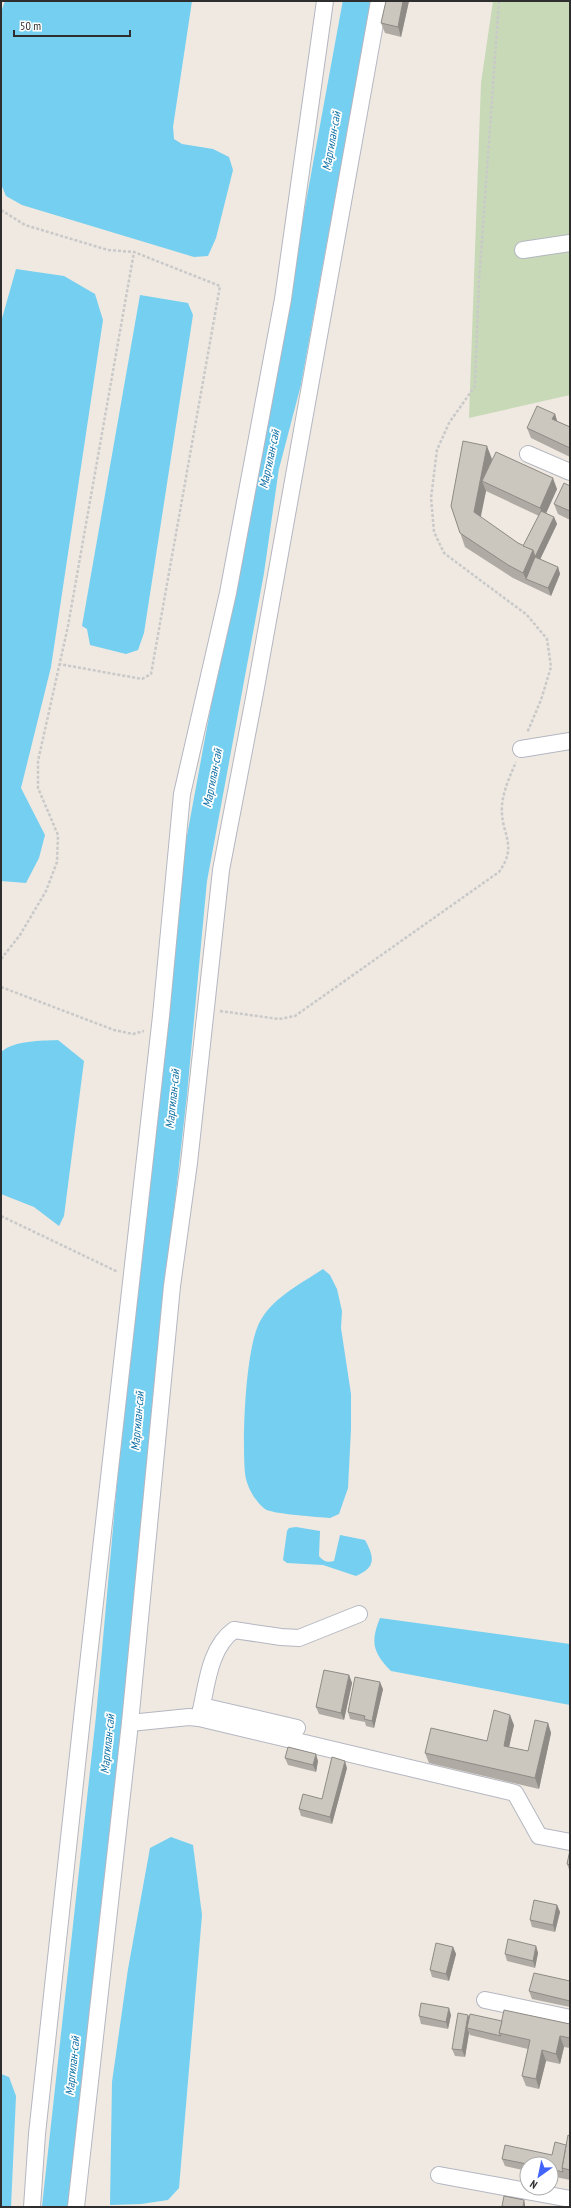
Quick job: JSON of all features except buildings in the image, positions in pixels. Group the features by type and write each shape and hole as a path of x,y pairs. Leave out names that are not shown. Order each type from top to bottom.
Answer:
{"lane":[{"path":"32,2207 39,2118 82,1717 161,1016 182,794 228,594 283,299 325,1"},
{"path":"76,2207 130,1723 172,1286 206,1009 221,870 255,693 379,1"},
{"path":"523,250 570,243"},
{"path":"528,454 570,472"},
{"path":"521,749 570,741"},
{"path":"200,1714 210,1667 226,1636 234,1630 280,1637 298,1638 359,1614"},
{"path":"200,1714 206,1707 297,1728"},
{"path":"130,1723 189,1717 200,1714 515,1793 539,1836 570,1842"},
{"path":"485,2000 570,2018"},
{"path":"439,2175 570,2199"}],"path":[{"path":"206,1009 279,1018 295,1016 499,872 508,860 509,848 502,807 507,782 541,700 550,666 547,639 527,614 444,553 434,532 431,498 437,450 449,423 474,386 479,281 499,1"},
{"path":"1,210 25,225 108,250 134,252 220,286 151,674 142,680 59,664"},
{"path":"1,959 20,935 46,891 57,862 58,835 38,788 38,761 68,626 134,252"},
{"path":"1,987 114,1030 133,1034 149,1030 161,1016"},
{"path":"1,1216 132,1279"}],"green space":[{"path":"493,1 570,1 570,395 469,418 481,83"}],"water":[{"path":"5,1 192,1 173,127 174,139 182,144 213,149 229,157 233,170 216,238 208,256 194,257 22,205 6,196 1,184 1,12"},
{"path":"16,269 64,276 95,294 103,320 51,667 21,788 45,835 39,858 26,883 1,881 1,322"},
{"path":"140,295 188,303 193,315 144,633 138,650 126,654 90,645 87,629 82,626"},
{"path":"58,1040 84,1061 64,1216 59,1226 34,1207 1,1194 1,1052 13,1045 21,1043"},
{"path":"323,1269 330,1275 337,1289 342,1311 341,1328 351,1394 348,1488 339,1514 330,1518 285,1514 265,1509 261,1506 249,1488 245,1473 244,1458 248,1369 256,1330 262,1318 274,1303 290,1290"},
{"path":"296,1527 320,1531 319,1556 327,1562 334,1561 340,1535 365,1540 372,1556 372,1561 368,1569 356,1576 323,1565 287,1563 283,1560 287,1531 289,1528"},
{"path":"380,1618 570,1644 570,1705 391,1671 380,1658 375,1647 375,1634"},
{"path":"171,1837 193,1845 202,1915 179,2188 168,2200 141,2204 110,2205 112,2082 128,1969 150,1848"},
{"path":"1,2074 9,2077 16,2096 11,2207 1,2207"}],"waterway":[{"name":"Маргилан-сай","path":"56,2207 110,1717 140,1385 173,1094 193,880 250,572 265,467 287,383 357,1"}]}
